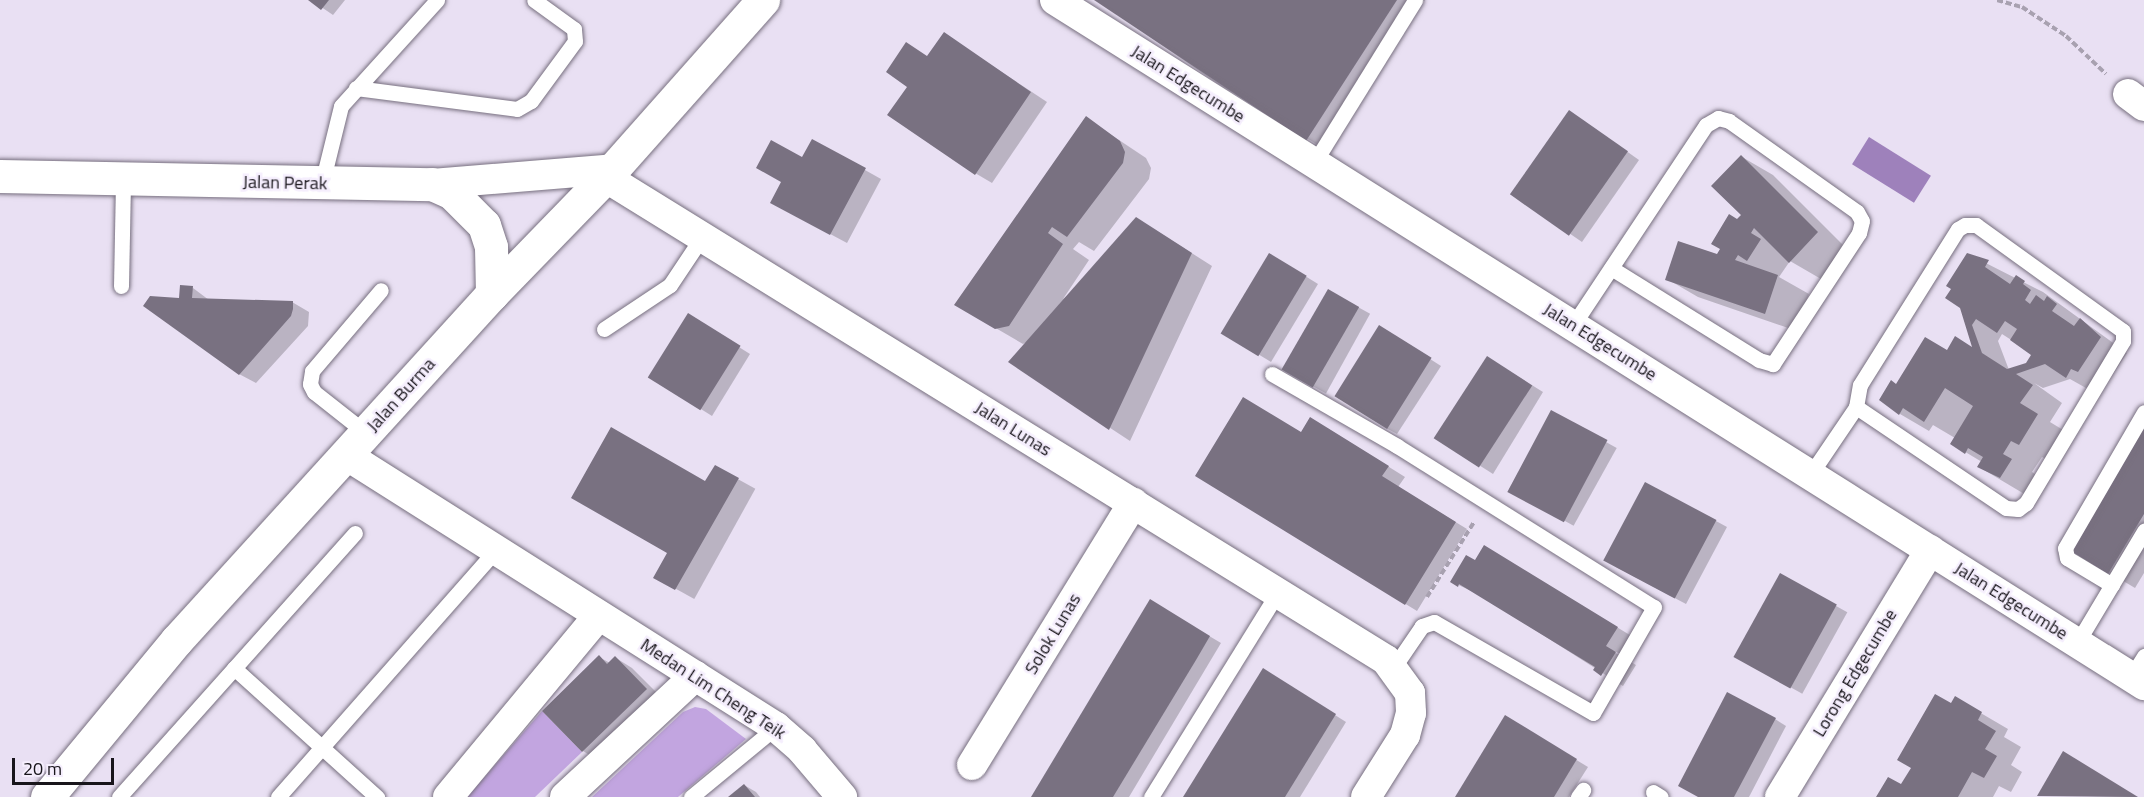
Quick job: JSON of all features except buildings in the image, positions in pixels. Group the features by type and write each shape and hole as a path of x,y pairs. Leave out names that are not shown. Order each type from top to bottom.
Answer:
{"main road":[{"name":"Jalan Burma","path":"47,797 177,640 492,294 609,173 763,0"},
{"name":"Jalan Perak","path":"0,176 432,184 452,193 484,225 491,248 492,294"}],"street":[{"name":"Jalan Edgecumbe","path":"1055,0 2077,643 2140,672"},
{"path":"432,184 609,173"},
{"name":"Jalan Lunas","path":"609,173 702,237 1278,592 1394,667 1410,693 1411,713 1405,735 1366,797"},
{"name":"Medan Lim Cheng Teik","path":"356,444 496,550 776,727 802,750 842,797"},
{"name":"Solok Lunas","path":"972,765 1133,503"},
{"name":"Lorong Edgecumbe","path":"1780,797 1930,550"},
{"path":"448,797 600,615"},
{"path":"565,797 695,676"}],"lane":[{"path":"322,183 341,106 436,0"},
{"path":"357,88 517,109 531,101 575,41 574,29 534,0"},
{"path":"1314,163 1415,0"},
{"path":"1573,325 1706,125 1718,118 1729,121 1857,212 1862,221 1859,233 1773,364 1759,360 1611,268"},
{"path":"121,286 123,179"},
{"path":"1810,475 1856,407 1860,385 1958,229 1965,225 1976,225 2123,332 2123,341 2026,502 2018,509 2006,508 1856,407"},
{"path":"604,329 670,285 702,237"},
{"path":"356,444 314,392 310,384 312,371 381,290"},
{"path":"1272,374 1397,446 1486,504 1654,607 1593,712 1434,622 1422,626 1394,667"},
{"path":"2112,585 2067,558 2065,548 2144,412"},
{"path":"2077,643 2144,531"},
{"path":"119,797 355,533"},
{"path":"278,797 496,550"},
{"path":"1151,797 1278,592"},
{"path":"234,668 377,797"},
{"path":"691,797 776,727"}],"path":[{"path":"1997,0 2022,7 2066,36 2136,100"},
{"path":"1443,572 1486,504"}],"shaded area":[{"path":"1869,137 1931,176 1914,203 1852,164"},
{"path":"695,707 706,709 746,739 678,797 592,797 683,712"},
{"path":"542,711 582,752 535,797 467,797"}]}
